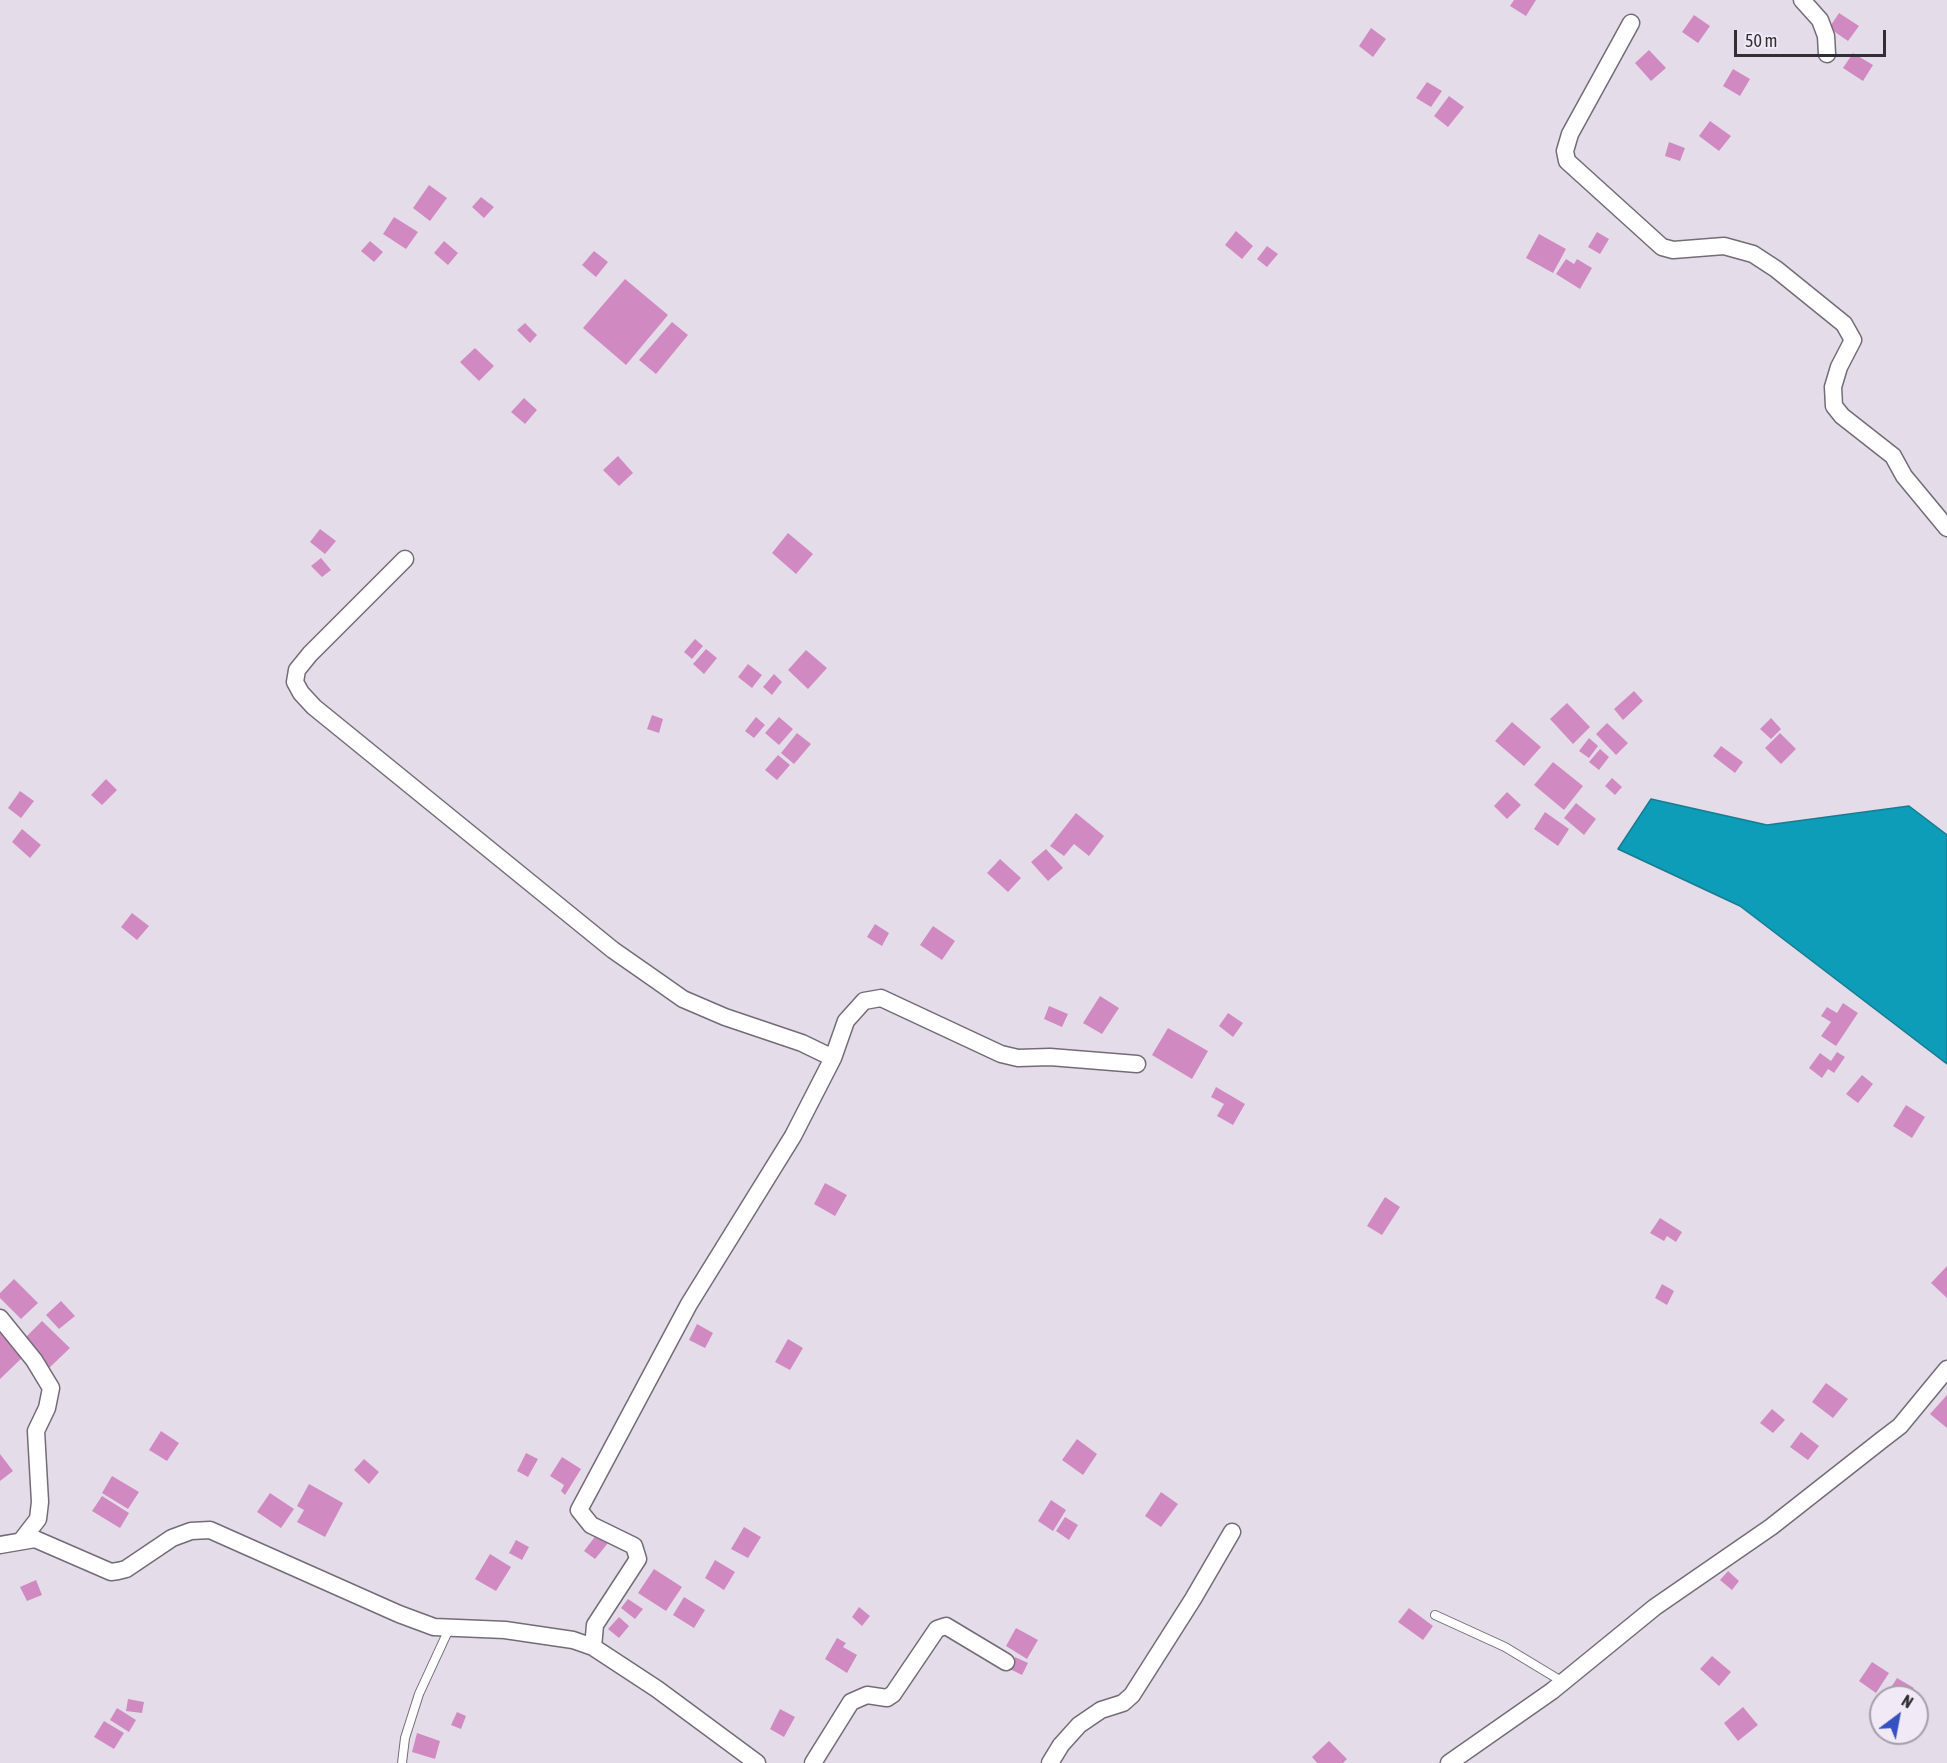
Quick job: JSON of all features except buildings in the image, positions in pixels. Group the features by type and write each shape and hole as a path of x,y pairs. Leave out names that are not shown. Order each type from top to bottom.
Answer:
{"street":[{"path":"1802,0 1820,20 1826,36 1827,54"},
{"path":"1630,23 1570,134 1565,151 1567,161 1662,248 1673,250 1724,246 1753,254 1776,269 1844,324 1853,340 1839,367 1833,387 1834,406 1842,416 1893,456 1904,477 1947,528"},
{"path":"405,560 310,654 297,670 295,682 301,693 315,707 612,950 683,999 725,1017 802,1043 833,1058"},
{"path":"593,1647 595,1625 638,1559 634,1546 591,1524 579,1510 688,1304 793,1136 833,1058 846,1021 864,1001 881,998 1001,1054 1018,1058 1050,1057 1137,1064"},
{"path":"0,1318 34,1360 51,1388 47,1408 36,1431 39,1510 21,1541"},
{"path":"1449,1763 1563,1682 1655,1607 1771,1527 1900,1426 1947,1369"},
{"path":"0,1545 35,1539 111,1572 126,1569 172,1538 191,1531 210,1530 399,1614 434,1626 449,1629 504,1630 573,1640 593,1647 657,1689 757,1763"},
{"path":"1050,1763 1061,1745 1078,1725 1101,1710 1123,1703 1132,1695 1232,1532"},
{"path":"813,1763 850,1702 867,1695 887,1698 893,1694 937,1629 946,1626 1006,1662"}],"lane":[{"path":"1435,1616 1504,1647 1563,1682"},
{"path":"402,1763 405,1738 419,1694 449,1629"}],"water":[{"path":"1651,799 1767,825 1909,806 1947,835 1947,1064 1740,906 1618,849"}]}
